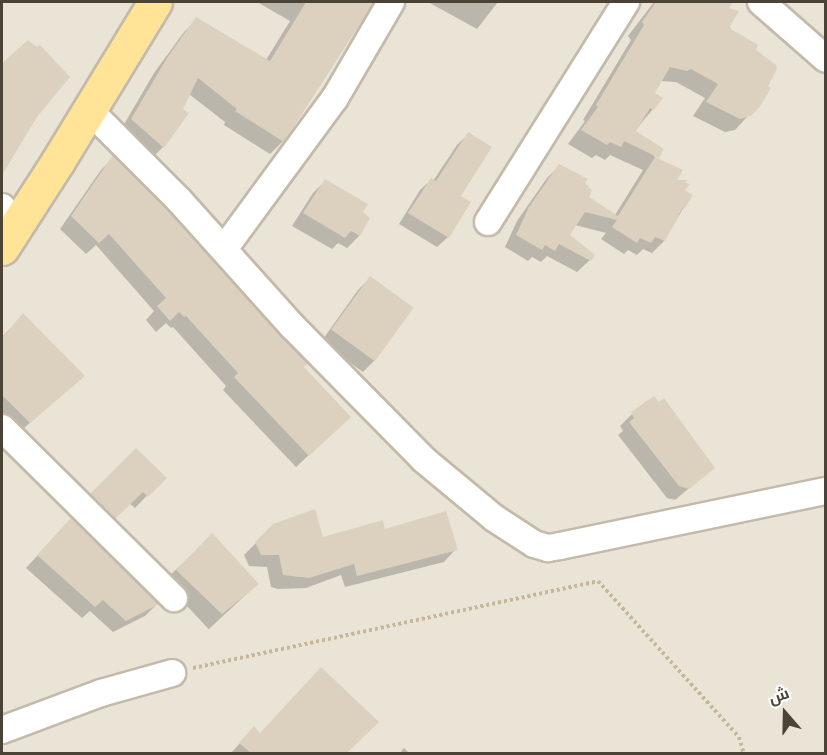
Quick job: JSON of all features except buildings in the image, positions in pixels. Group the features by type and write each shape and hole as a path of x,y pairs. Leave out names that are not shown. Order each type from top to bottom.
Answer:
{"main road":[{"path":"7,227 89,110 155,2"}],"street":[{"path":"224,249 335,98 391,2"},
{"path":"489,222 626,2"},
{"path":"761,2 825,59"},
{"path":"89,110 224,249 293,327 423,459 494,518 534,544 548,548 560,546 825,491"},
{"path":"2,428 174,598"},
{"path":"2,730 101,693 172,673"}],"path":[{"path":"172,673 598,580 739,737 744,753"}],"shaded area":[{"path":"2,2 825,2 825,753 2,753"}]}
